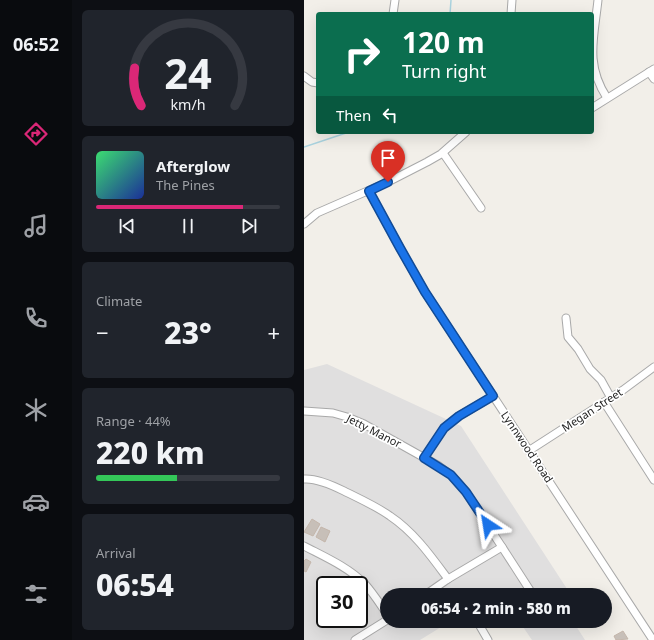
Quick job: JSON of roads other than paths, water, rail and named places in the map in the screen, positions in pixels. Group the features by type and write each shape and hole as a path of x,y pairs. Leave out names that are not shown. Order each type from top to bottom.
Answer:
{"street":[{"path":"394,12 395,0"},
{"path":"511,12 512,0"},
{"path":"594,41 598,0"},
{"path":"594,68 601,89 607,98"},
{"path":"594,107 651,70 654,79"},
{"path":"304,76 312,82 316,83"},
{"path":"304,224 317,214 369,191 428,162 443,152 464,134"},
{"path":"443,152 481,208"},
{"name":"Lynnwood Road","path":"369,191 425,292 530,450 653,640"},
{"path":"566,318 568,337 578,349 590,369 601,380 611,398"},
{"name":"Megan Street","path":"530,450 611,398 654,367"},
{"path":"424,458 444,428 459,416 493,396"},
{"path":"604,402 654,480"},
{"name":"Jetty Manor","path":"304,411 333,413 364,424 439,466 451,475 466,492 528,588"},
{"path":"304,480 313,479 340,489 391,516 415,538 448,579"},
{"path":"304,546 330,559 355,575 365,585 380,605"},
{"path":"435,588 502,547"},
{"path":"355,640 380,624"},
{"path":"481,628 488,640"}],"waterway":[{"path":"450,12 451,0"},
{"path":"304,147 343,134"}]}
